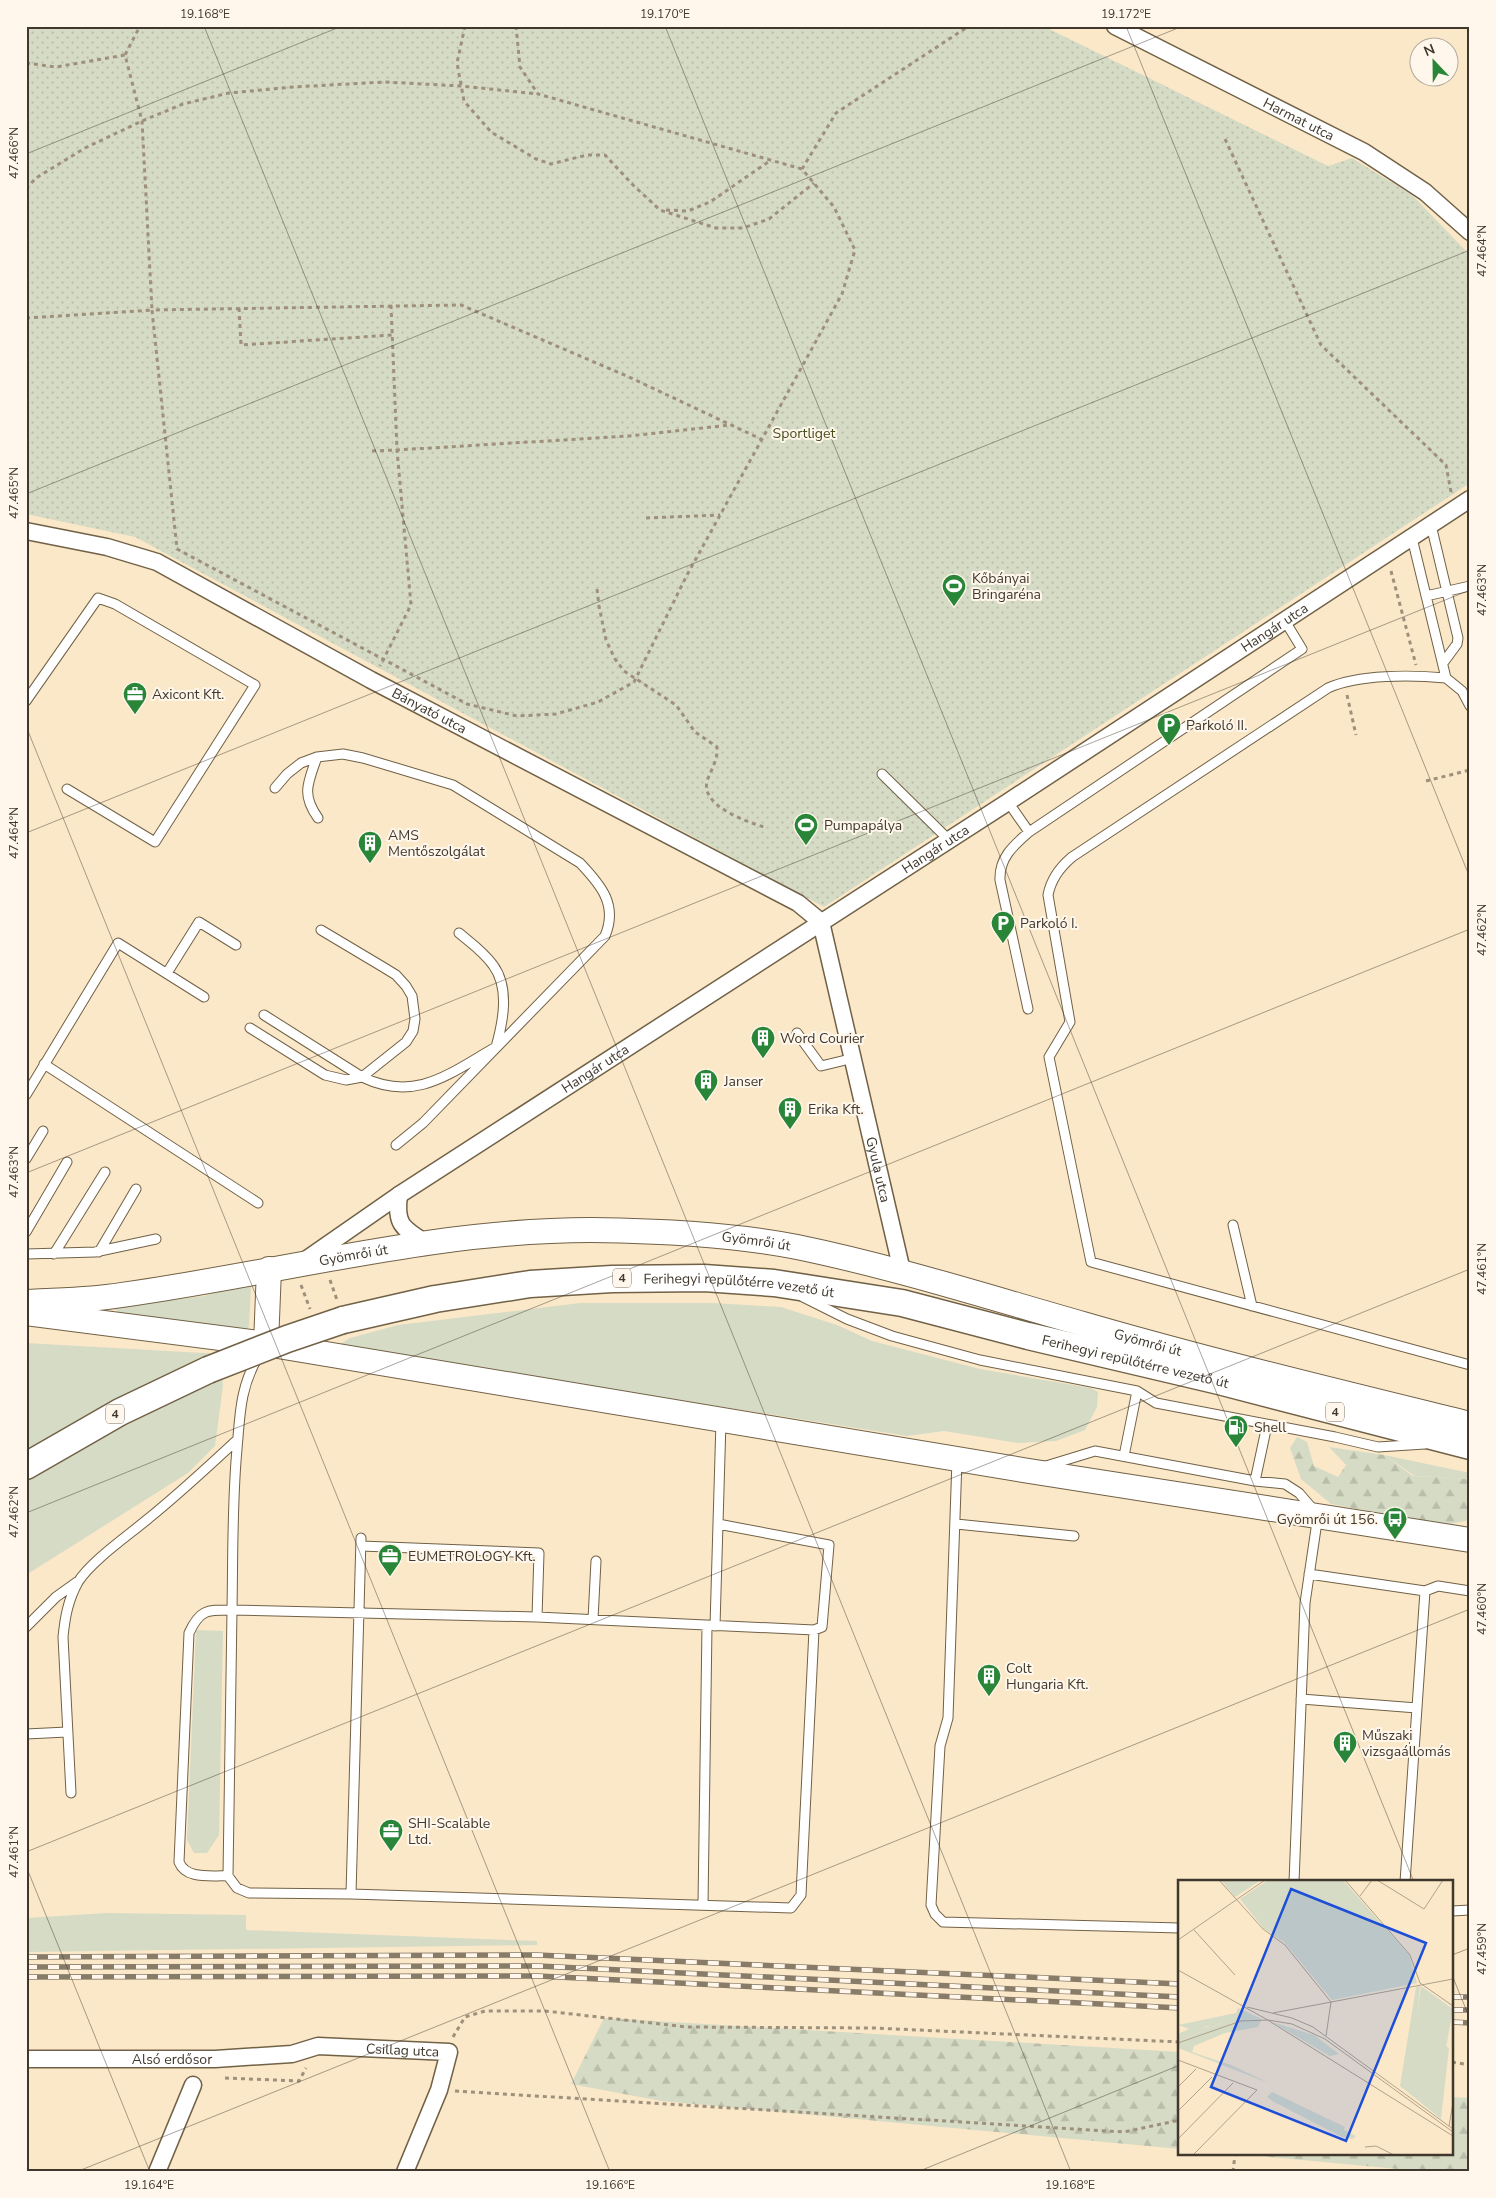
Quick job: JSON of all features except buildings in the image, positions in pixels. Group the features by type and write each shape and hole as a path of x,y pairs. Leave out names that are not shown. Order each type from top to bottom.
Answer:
{"main road":[{"name":"Ferihegyi repülőtérre vezető út","path":"26,1466 120,1412 208,1370 287,1339 343,1320 435,1299 530,1284 612,1279 704,1278 774,1283 902,1303 1028,1336 1464,1437"}],"street":[{"name":"Harmat utca","path":"1115,26 1364,152 1425,192 1470,232"},
{"name":"Hangár utca","path":"299,1265 399,1195 1008,802 1470,499"},
{"name":"Bányató utca","path":"26,531 107,546 157,562 371,680 798,903 821,922"},
{"name":"Gyula utca","path":"821,922 902,1271"},
{"path":"399,1195 397,1211 401,1225 408,1232 426,1243"},
{"name":"Gyömrői út","path":"26,1302 106,1297 426,1243 531,1232 638,1231 747,1239 795,1247 902,1271 1086,1325 1354,1394 1464,1437"},
{"path":"266,1344 270,1269"},
{"path":"26,1313 266,1344 721,1420 1470,1540"},
{"name":"Csillag utca","path":"318,2046 450,2052 439,2090 405,2172"},
{"name":"Alsó erdősor","path":"26,2060 215,2059 292,2054 318,2046"},
{"path":"158,2172 193,2085"}],"lane":[{"path":"1431,525 1458,638 1457,644 1443,663"},
{"path":"1412,538 1446,678"},
{"path":"1426,596 1470,586"},
{"path":"26,701 98,598 115,604 255,685 155,842 67,789"},
{"path":"1028,1009 1000,872 1002,864 1012,847 1029,832 1302,649 1286,621"},
{"path":"1470,706 1462,691 1446,678 1419,676 1344,680 1328,688 1072,857 1061,866 1048,896 1070,1022 1049,1057 1091,1262 1470,1365"},
{"path":"274,788 287,774 301,764 317,758 343,754 363,758 453,785 580,863 602,890 609,904 611,918 605,936 422,1123 396,1145"},
{"path":"317,758 306,790 308,801 318,818"},
{"path":"882,774 949,840"},
{"path":"1008,802 1029,832"},
{"path":"167,973 199,922 236,945"},
{"path":"250,1028 325,1075 346,1080 362,1077 406,1042 412,1031 415,1019 412,996 396,975 321,930"},
{"path":"264,1015 362,1077 380,1085 395,1088 418,1085 441,1078 496,1047 503,1015 504,996 500,976 494,965 484,954 460,933"},
{"path":"26,1095 118,942 204,997"},
{"path":"797,1033 822,1066 854,1058"},
{"path":"44,1064 258,1203"},
{"path":"26,1159 43,1131"},
{"path":"26,1232 67,1162"},
{"path":"54,1254 105,1172"},
{"path":"99,1252 136,1189"},
{"path":"1233,1225 1252,1306"},
{"path":"26,1254 99,1252 156,1240"},
{"path":"774,1283 847,1320 892,1336 980,1360 1137,1391 1148,1396 1156,1403 1378,1447 1464,1437"},
{"path":"266,1344 248,1374 242,1394 233,1496 228,1876 237,1888 249,1893 350,1894 791,1908 801,1896 814,1630"},
{"path":"1219,1381 1354,1394"},
{"path":"1124,1456 1137,1391"},
{"path":"703,1905 711,1626 718,1524 721,1420"},
{"path":"1255,1481 1267,1425"},
{"path":"26,1627 101,1558 174,1498 238,1439"},
{"path":"1029,1470 1095,1452 1124,1456 1255,1481 1285,1484 1299,1493 1318,1516 1305,1603 1294,1880"},
{"path":"957,1458 948,1718 940,1746 931,1906 935,1914 943,1922 1178,1928"},
{"path":"228,1876 190,1874 182,1869 179,1862 189,1632 196,1618 204,1612 210,1610 232,1610 537,1617 814,1630 822,1627 829,1545 718,1524"},
{"path":"956,1524 1074,1536"},
{"path":"350,1894 361,1542 539,1553 537,1617"},
{"path":"594,1619 596,1561"},
{"path":"1309,1574 1425,1592 1438,1586 1470,1591"},
{"path":"71,1793 66,1732 63,1637 65,1615 70,1597 79,1580"},
{"path":"1405,1880 1425,1592"},
{"path":"1301,1699 1417,1708"},
{"path":"26,1734 66,1732"},
{"path":"1454,1911 1470,1910"}],"path":[{"path":"26,189 36,178 86,148 142,120 183,104 229,93 292,87 385,82 461,86 538,94 802,169 834,208 855,250 842,294 688,575 634,682 598,702 556,714 516,716 467,704 178,549 152,310 142,120 125,55 140,26"},
{"path":"465,26 457,63 464,101 491,132 536,159 551,164 587,155 605,155 660,210 716,228 743,228 769,219 814,183"},
{"path":"516,26 520,67 538,94"},
{"path":"802,169 836,113 969,26"},
{"path":"26,63 56,67 125,55"},
{"path":"1225,139 1321,345 1446,465 1454,510"},
{"path":"660,210 688,211 710,202 771,160"},
{"path":"371,680 384,659 411,605 397,450 391,305"},
{"path":"26,318 152,310 461,305 629,377 763,440"},
{"path":"239,308 241,345 392,335"},
{"path":"372,451 629,436 730,424"},
{"path":"646,518 721,514"},
{"path":"1387,554 1419,676"},
{"path":"597,589 599,606 609,646 615,659 624,671 676,705 695,732 718,747 718,758 707,782 707,792 710,800 741,820 764,827"},
{"path":"1344,680 1356,736"},
{"path":"1426,781 1470,770"},
{"path":"330,1277 343,1320"},
{"path":"450,2052 450,2042 466,2018 485,2011 545,2012 687,2027 874,2028 1178,2042"},
{"path":"1454,2062 1470,2065"},
{"path":"439,2090 1124,2132 1178,2120"},
{"path":"1233,2172 1235,2156"}],"green space":[{"name":"Sportliget","path":"26,26 1043,26 1328,166 1352,158 1412,195 1470,255 1470,483 824,907 135,537 26,514"},
{"path":"248,1284 251,1286 249,1327 246,1329 119,1313 113,1307 204,1296"},
{"path":"580,1303 712,1303 781,1307 837,1325 872,1341 980,1369 1091,1388 1098,1392 1097,1407 1085,1430 1056,1441 1018,1443 944,1431 907,1436 337,1346 350,1338 398,1325"},
{"path":"26,1343 221,1354 223,1386 215,1446 188,1473 26,1575"},
{"path":"1297,1437 1307,1442 1314,1466 1338,1477 1346,1465 1329,1447 1384,1455 1413,1476 1470,1479 1470,1520 1445,1525 1331,1504 1301,1479 1290,1448"},
{"path":"1384,1455 1470,1473 1470,1479 1415,1476"},
{"path":"196,1630 223,1631 219,1835 207,1853 194,1853 187,1840"},
{"path":"107,1913 246,1915 246,1930 537,1941 537,1945 26,1952 26,1918"},
{"path":"604,2018 1178,2052 1178,2149 661,2101 571,2084"},
{"path":"1454,2097 1470,2098 1470,2168 1451,2172 1430,2172 1260,2156 1454,2156"}],"railway":[{"path":"26,1957 537,1955 1178,1984"},
{"path":"26,1967 538,1966 1178,1997"},
{"path":"26,1977 538,1976 1178,2008"},
{"path":"1454,1997 1470,1997"},
{"path":"1454,2010 1470,2010"},
{"path":"1454,2022 1470,2023"}],"place":[{"name":"Kőbányai Bringaréna","path":"954,607"},
{"name":"Axicont Kft.","path":"135,715"},
{"name":"Parkoló II.","path":"1169,746"},
{"name":"Pumpapálya","path":"806,846"},
{"name":"AMS Mentőszolgálat","path":"370,864"},
{"name":"Parkoló I.","path":"1003,944"},
{"name":"Word Courier","path":"763,1059"},
{"name":"Janser","path":"706,1102"},
{"name":"Erika Kft.","path":"790,1130"},
{"name":"Shell","path":"1236,1448"},
{"name":"Gyömrői út 156.","path":"1395,1540"},
{"name":"EUMETROLOGY Kft.","path":"390,1577"},
{"name":"Colt Hungaria Kft.","path":"989,1697"},
{"name":"Műszaki vizsgaállomás","path":"1345,1764"},
{"name":"SHI-Scalable Ltd.","path":"391,1852"}]}
